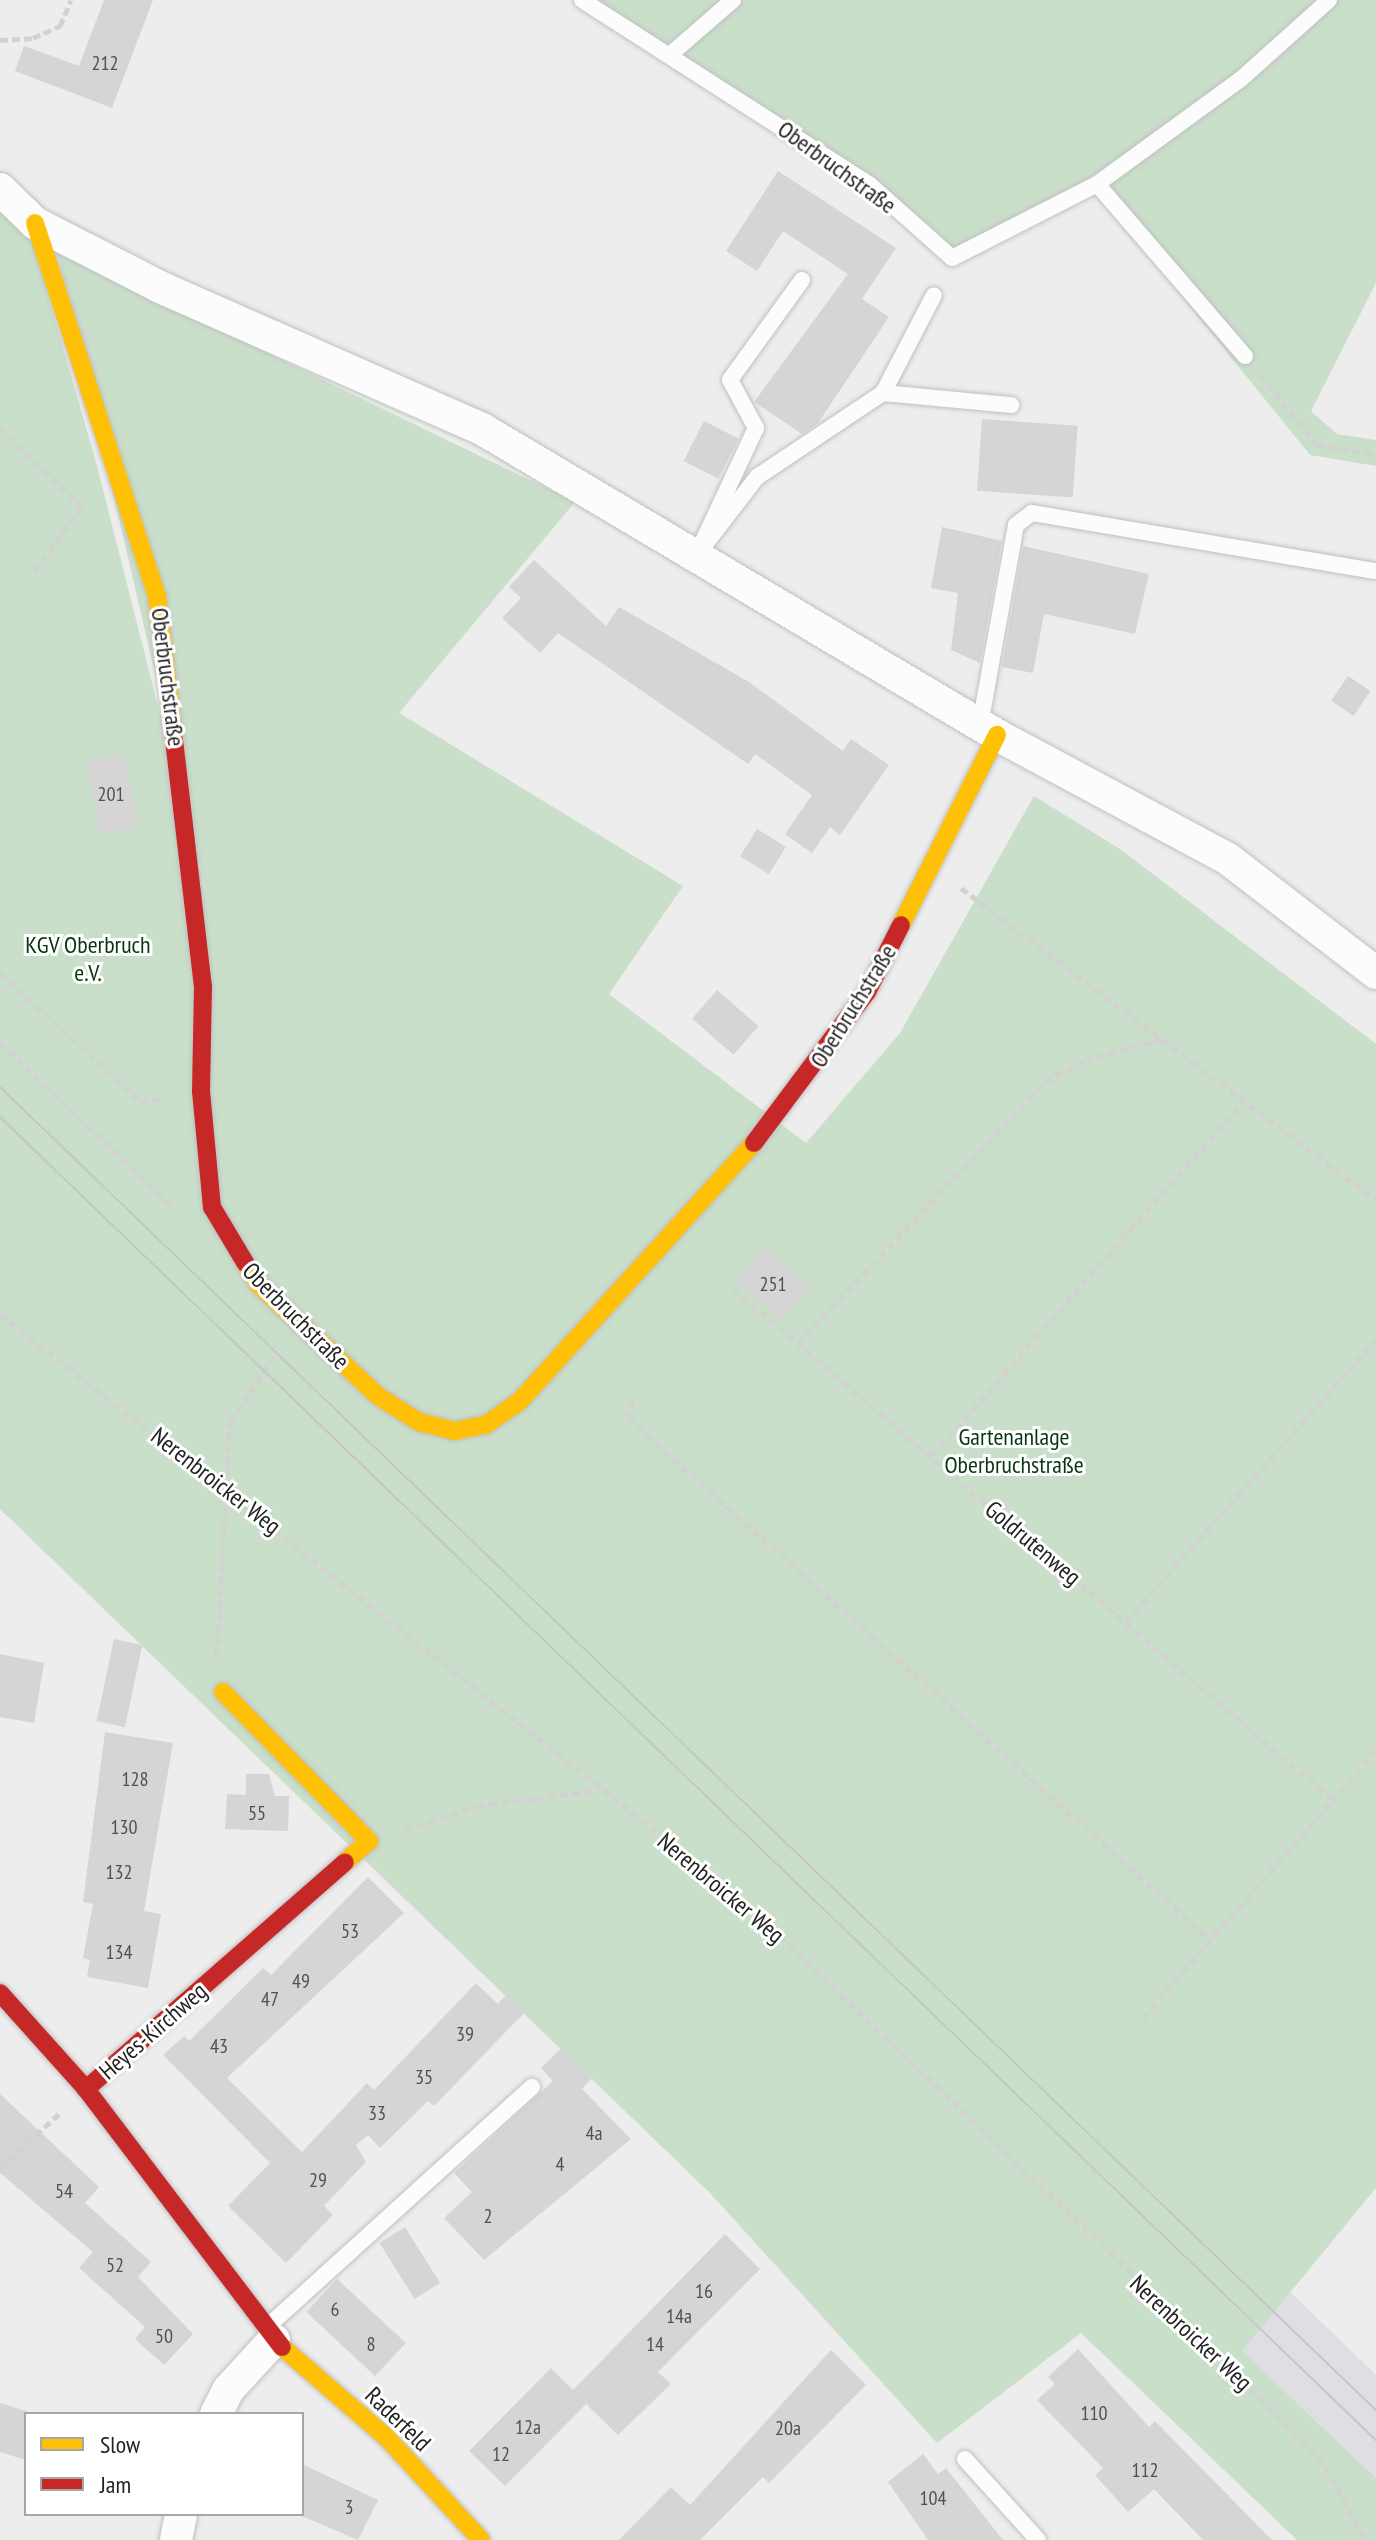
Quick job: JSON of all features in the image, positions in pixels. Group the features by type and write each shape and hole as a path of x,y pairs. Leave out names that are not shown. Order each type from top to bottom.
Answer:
{"street":[{"name":"Oberbruchstraße","path":"0,189 35,223 482,429 989,730 1228,859 1376,973"},
{"name":"Oberbruchstraße","path":"35,223 157,596 203,987 201,1091 212,1207 233,1252 296,1322 378,1396 419,1422 465,1429 519,1402 788,1106 867,992 932,868 989,730"},
{"path":"223,1692 369,1841"},
{"name":"Heyes-Kirchweg","path":"270,2334 86,2089 369,1841"},
{"path":"0,1993 86,2089"},
{"path":"217,2412 228,2390 270,2334"},
{"name":"Raderfeld","path":"270,2334 387,2438 481,2540"},
{"path":"176,2540 181,2516"}],"lane":[{"name":"Oberbruchstraße","path":"582,0 672,53 869,184 952,258 1097,184"},
{"path":"672,53 733,0"},
{"path":"1245,356 1097,184 1241,79 1329,0"},
{"path":"696,556 756,428 730,380 802,280"},
{"path":"696,556 757,477 883,393 934,295"},
{"path":"883,393 1011,405"},
{"name":"Oberbruchstraße","path":"989,730 1016,525 1032,513 1376,571"},
{"path":"270,2334 532,2087"},
{"path":"965,2459 1038,2540"}],"path":[{"path":"0,40 33,38 60,26 71,0"},
{"path":"1245,356 1317,445 1376,454"},
{"path":"0,427 82,507 30,577"},
{"path":"932,868 1030,934 1163,1040 1376,1200"},
{"path":"0,972 140,1102 201,1091"},
{"path":"797,1344 1045,1082 1085,1060 1163,1040"},
{"path":"0,1042 185,1219"},
{"path":"932,1456 1245,1100"},
{"name":"Goldrutenweg","path":"733,1288 1333,1800"},
{"name":"Nerenbroicker Weg","path":"0,1314 223,1485 600,1790 736,1894 1234,2371 1325,2467 1366,2540"},
{"path":"223,1692 217,1659 223,1485 230,1422 296,1322"},
{"path":"1126,1622 1376,1339"},
{"path":"632,1400 628,1418 1211,1940"},
{"path":"1143,2018 1376,1750"},
{"path":"369,1841 477,1806 600,1790"},
{"path":"0,2168 86,2089"}],"shaded area":[{"path":"1287,2289 1376,2375 1376,2478 1242,2351"}],"green space":[{"path":"580,0 1376,0 1376,283 1311,411 1337,434 1376,440 1376,466 1310,455 1097,192 949,264 868,192"},
{"path":"0,171 17,188 96,462 209,907 57,251 575,502 399,713 683,886 609,994 806,1143 900,1033 1034,796 1120,849 1376,1044 1376,2188 1242,2351 1376,2478 1376,2540 1297,2540 1081,2333 937,2443 710,2193 0,1509"}],"building":[{"path":"104,0 153,0 112,108 15,71 24,46 79,66"},
{"path":"778,171 896,248 862,299 889,317 818,423 802,434 754,402 848,274 783,231 757,271 726,251"},
{"path":"982,419 1078,426 1073,498 977,491"},
{"path":"704,421 739,439 718,479 684,461"},
{"path":"942,527 1002,541 980,663 951,650 958,593 931,588"},
{"path":"1023,546 1149,574 1135,634 1044,614 1033,673 1002,667"},
{"path":"534,560 606,626 619,607 749,682 843,751 851,739 889,765 840,835 830,827 812,853 785,834 812,795 755,754 748,764 558,633 540,653 502,618 521,598 509,587"},
{"path":"1348,676 1370,691 1354,716 1331,701"},
{"path":"124,754 138,827 100,834 86,761"},
{"path":"757,829 786,847 769,874 740,856"},
{"path":"717,990 759,1026 734,1055 692,1019"},
{"path":"765,1247 811,1288 782,1321 736,1280"},
{"path":"114,1639 142,1645 125,1727 97,1721"},
{"path":"0,1654 44,1663 34,1723 0,1717"},
{"path":"105,1732 173,1743 144,1911 161,1914 148,1988 87,1977 90,1960 83,1958 93,1904 83,1902"},
{"path":"246,1774 269,1774 275,1796 289,1796 288,1831 225,1829 227,1794 246,1795"},
{"path":"368,1877 404,1913 227,2078 302,2152 367,2083 374,2090 476,1983 498,2004 508,1993 526,2011 434,2106 428,2101 380,2148 368,2135 356,2145 366,2162 324,2206 333,2215 286,2263 228,2206 270,2163 163,2055 184,2036 189,2041 263,1968 271,1975"},
{"path":"561,2048 592,2078 582,2089 631,2139 484,2260 444,2218 472,2192 454,2173 553,2081 541,2068"},
{"path":"0,2094 99,2187 85,2203 151,2262 138,2277 193,2334 164,2365 135,2339 145,2327 79,2268 93,2252 0,2173"},
{"path":"405,2227 440,2283 415,2299 380,2243"},
{"path":"725,2234 760,2269 658,2372 671,2384 618,2435 586,2404 505,2486 469,2451 551,2368 573,2390"},
{"path":"337,2279 406,2343 375,2376 306,2312"},
{"path":"1078,2349 1149,2427 1155,2421 1272,2540 1203,2540 1154,2489 1128,2512 1095,2475 1103,2468 1037,2400 1055,2384 1048,2377"},
{"path":"831,2350 866,2385 769,2483 763,2477 700,2540 619,2540 671,2487 690,2505"},
{"path":"0,2403 26,2412 24,2459 0,2452"},
{"path":"923,2454 938,2474 946,2468 1003,2540 928,2540 888,2482"},
{"path":"304,2465 378,2500 358,2540 302,2516"}],"tram line":[{"path":"0,1087 1376,2410"},
{"path":"0,1117 1376,2440"}],"traffic: slow":[{"path":"35,223 157,596 174,740"},
{"path":"901,925 997,735"},
{"path":"246,1264 259,1285 378,1396 419,1422 455,1431 487,1424 519,1402 754,1143"},
{"path":"223,1692 369,1841 345,1862"},
{"path":"282,2347 387,2438 481,2540"}],"traffic: jam":[{"path":"174,740 203,987 201,1091 212,1207 246,1264"},
{"path":"754,1143 867,992 901,925"},
{"path":"86,2089 345,1862"},
{"path":"0,1993 86,2089 282,2347"}],"park label":[{"name":"KGV Oberbruch e.V.","path":"88,959"},
{"name":"Gartenanlage Oberbruchstraße","path":"1014,1451"}]}
